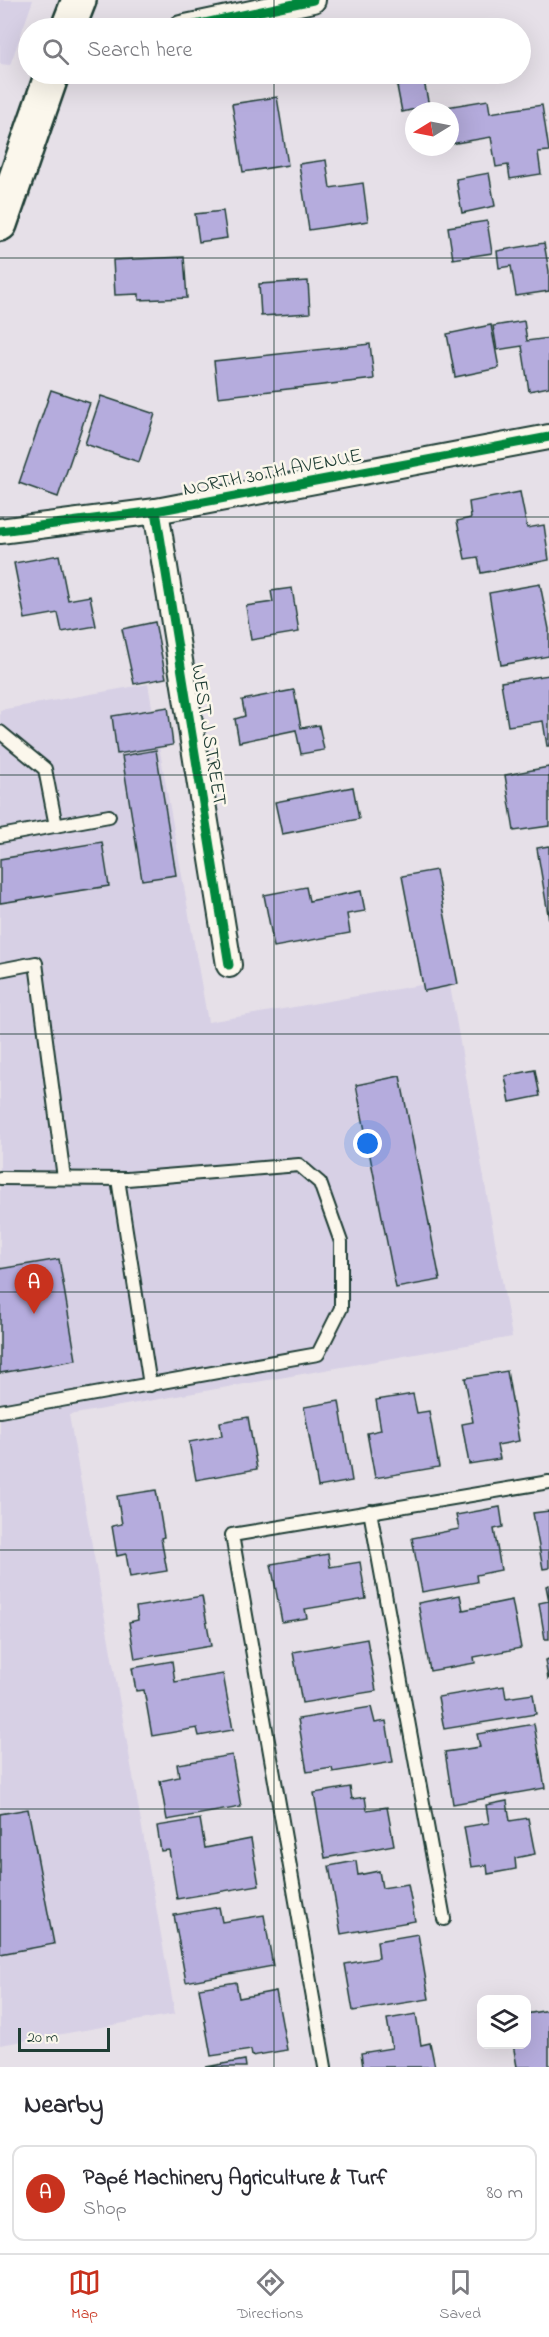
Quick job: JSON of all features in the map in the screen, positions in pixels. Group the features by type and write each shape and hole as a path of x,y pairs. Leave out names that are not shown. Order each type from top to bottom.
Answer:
{"main road":[{"path":"72,18 79,0"},
{"path":"0,224 49,84"}],"street":[{"path":"228,18 313,0"},
{"name":"NORTH 30TH AVENUE","path":"0,531 156,510 549,437"},
{"name":"WEST J STREET","path":"156,510 229,965"}],"lane":[{"path":"0,732 45,769 56,826"},
{"path":"0,836 109,816"},
{"path":"0,970 36,963 64,1178"},
{"path":"0,1178 118,1179 299,1165 320,1183 341,1242 341,1308 318,1354 0,1412"},
{"path":"118,1179 150,1384"},
{"path":"326,2067 232,1535 549,1482"},
{"path":"370,1511 444,1918"}],"shaded area":[{"path":"0,0 33,0 27,18 18,18 18,42 10,65 0,64"},
{"path":"148,684 208,1022 449,980 512,1337 69,1415 175,2014 0,2045 0,710"}],"building":[{"path":"425,84 428,102 405,102 405,111 402,112 397,86"},
{"path":"277,97 288,165 243,172 232,104"},
{"path":"488,100 490,113 542,105 549,151 538,152 541,174 510,179 508,165 496,167 491,137 459,142 459,105"},
{"path":"326,160 330,188 363,183 368,221 309,230 299,164"},
{"path":"489,173 495,206 462,213 456,179"},
{"path":"223,211 227,238 199,242 195,214"},
{"path":"487,221 492,253 453,259 448,227"},
{"path":"544,243 549,271 549,291 516,296 511,266 499,268 497,251"},
{"path":"184,257 187,298 139,300 139,294 115,295 113,260"},
{"path":"308,281 310,313 261,316 259,284"},
{"path":"524,321 527,341 549,338 549,387 529,391 522,346 497,350 493,326"},
{"path":"491,325 499,368 455,377 447,334"},
{"path":"370,344 374,379 218,397 214,361"},
{"path":"51,390 90,403 58,497 19,483"},
{"path":"101,396 155,414 139,462 85,444"},
{"path":"520,492 527,528 544,525 549,560 481,573 478,557 465,559 457,521 471,518 469,502"},
{"path":"59,555 68,600 90,596 96,626 62,632 58,613 25,619 14,563"},
{"path":"540,584 549,629 549,656 501,665 489,593"},
{"path":"292,588 299,632 251,640 246,606 273,602 271,591"},
{"path":"155,622 166,678 134,684 122,629"},
{"path":"549,675 549,746 547,746 543,721 508,726 501,682"},
{"path":"294,690 301,728 319,725 324,750 301,754 296,730 239,742 235,719 245,716 242,700"},
{"path":"168,707 173,745 117,754 112,716"},
{"path":"156,750 176,875 142,880 122,756"},
{"path":"549,767 549,826 514,831 505,775"},
{"path":"353,787 359,819 282,834 275,802"},
{"path":"102,842 109,886 0,903 0,859"},
{"path":"549,846 549,920 537,848"},
{"path":"436,870 458,984 424,991 402,876"},
{"path":"306,887 309,901 361,891 365,911 347,914 350,933 274,947 264,895"},
{"path":"535,1070 540,1096 510,1102 505,1076"},
{"path":"400,1076 440,1280 396,1288 356,1085"},
{"path":"59,1259 76,1360 0,1373 0,1269"},
{"path":"507,1371 519,1441 497,1445 500,1459 469,1464 462,1424 473,1422 465,1378"},
{"path":"413,1394 417,1413 429,1411 439,1467 375,1478 367,1433 381,1430 376,1400"},
{"path":"339,1401 352,1481 318,1487 304,1407"},
{"path":"248,1417 257,1469 196,1480 189,1442 222,1436 220,1422"},
{"path":"156,1490 167,1571 130,1577 126,1554 117,1556 112,1526 122,1524 117,1496"},
{"path":"500,1507 503,1527 494,1529 501,1570 476,1575 477,1582 422,1592 412,1538 459,1529 456,1515"},
{"path":"549,1511 549,1568 543,1569 533,1513"},
{"path":"328,1554 330,1567 360,1562 366,1599 305,1609 307,1618 282,1622 271,1564"},
{"path":"549,1585 549,1601 546,1586"},
{"path":"460,1595 463,1610 512,1600 521,1648 474,1657 475,1663 430,1671 418,1603"},
{"path":"202,1596 211,1646 135,1659 129,1622 138,1620 136,1607"},
{"path":"549,1601 549,1639 545,1639 539,1603"},
{"path":"367,1639 376,1691 302,1703 293,1652"},
{"path":"549,1659 549,1678 548,1679 545,1660"},
{"path":"172,1661 175,1682 223,1674 233,1730 199,1736 197,1728 152,1736 144,1690 136,1691 132,1668"},
{"path":"504,1686 506,1698 533,1694 536,1714 444,1729 438,1697"},
{"path":"371,1707 375,1723 386,1721 393,1762 333,1772 332,1768 307,1772 298,1719"},
{"path":"534,1724 545,1788 453,1804 445,1752 480,1747 477,1734"},
{"path":"232,1755 241,1807 167,1820 160,1781 179,1777 177,1764"},
{"path":"350,1787 352,1799 365,1797 367,1810 387,1807 394,1845 325,1858 314,1793"},
{"path":"507,1801 510,1821 528,1818 535,1854 515,1858 516,1869 488,1874 487,1865 471,1867 464,1827 489,1823 486,1805"},
{"path":"28,1809 54,1944 0,1954 0,1814"},
{"path":"200,1819 205,1848 251,1839 259,1885 177,1899 169,1850 161,1851 157,1826"},
{"path":"356,1861 358,1875 379,1871 382,1888 408,1884 415,1921 341,1934 329,1866"},
{"path":"219,1907 222,1922 264,1915 273,1966 186,1982 174,1915"},
{"path":"418,1934 429,1999 353,2011 345,1964 379,1958 377,1941"},
{"path":"236,1982 239,1998 276,1991 287,2050 252,2056 251,2050 211,2056 199,1988"},
{"path":"549,2010 549,2067 517,2067 514,2049 531,2049 531,2013"},
{"path":"416,2014 421,2045 430,2043 435,2067 363,2067 361,2053 392,2048 387,2019"},
{"path":"245,2060 246,2067 206,2067"}],"cycle path":[{"path":"228,18 313,0"},
{"path":"0,531 156,511 549,437"},
{"path":"156,511 229,965"}],"place":[{"name":"Papé Machinery Agriculture & Turf","path":"34,1314"}]}
